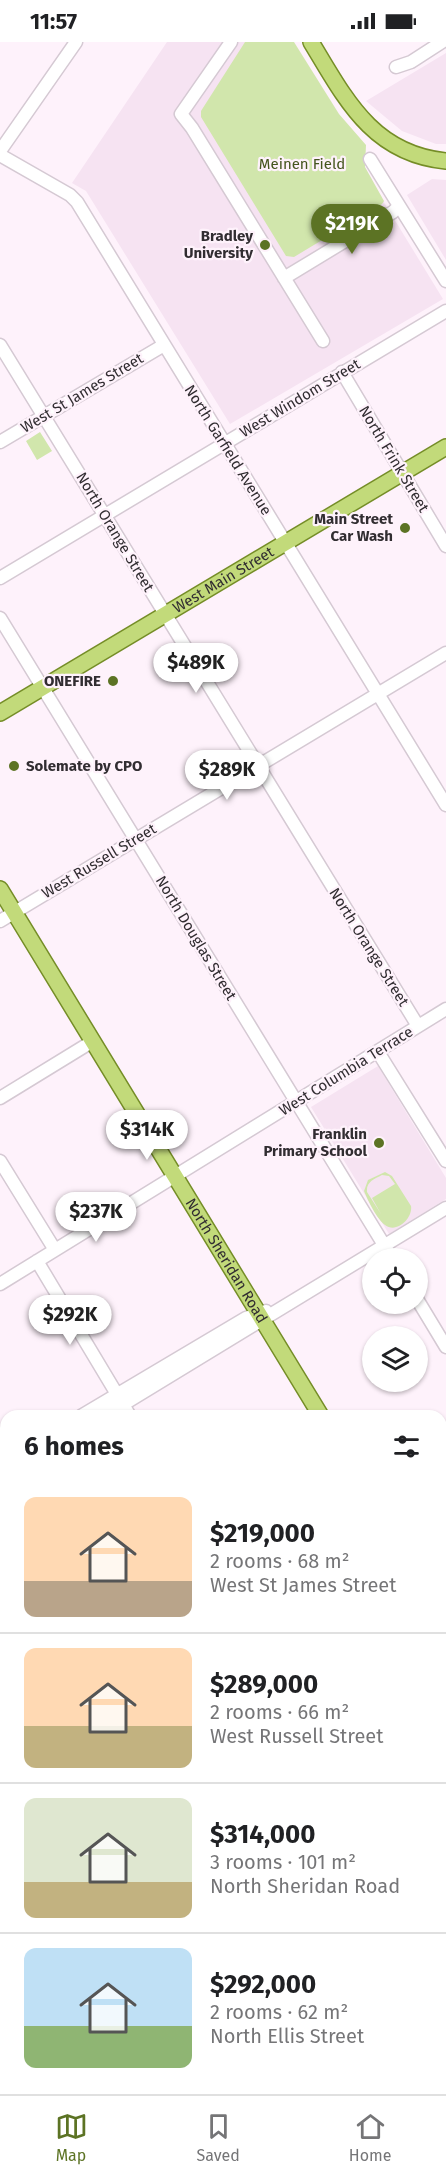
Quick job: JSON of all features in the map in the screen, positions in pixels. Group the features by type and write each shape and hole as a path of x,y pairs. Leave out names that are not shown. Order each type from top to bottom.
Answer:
{"main road":[{"path":"311,42 348,103 374,132 410,153 446,161"},
{"name":"West Main Street","path":"0,713 446,447"},
{"name":"North Sheridan Road","path":"0,889 317,1410"}],"street":[{"path":"0,153 76,42"},
{"path":"231,42 181,114 192,128 323,341"},
{"path":"396,67 411,62 442,42"},
{"name":"North Garfield Avenue","path":"0,153 76,200 446,805"},
{"path":"370,159 446,281"},
{"path":"284,278 393,212 399,206"},
{"name":"West Windom Street","path":"0,578 446,310"},
{"name":"North Orange Street","path":"0,345 418,1026"},
{"name":"West St James Street","path":"0,442 164,345"},
{"name":"North Frink Street","path":"342,372 446,546"},
{"name":"North Douglas Street","path":"0,618 386,1248"},
{"name":"West Russell Street","path":"0,921 446,653"},
{"name":"West Columbia Terrace","path":"0,1284 446,1009"},
{"path":"0,1098 93,1041"},
{"path":"378,1052 446,1161"},
{"path":"0,1161 55,1250"},
{"path":"96,1410 120,1400 248,1317 260,1317 446,1208"},
{"path":"37,1261 126,1410"},
{"path":"426,1314 446,1347"},
{"path":"110,1410 120,1400"}],"shaded area":[{"name":"Bradley University","path":"167,42 286,42 443,299 230,424 86,191 72,183"},
{"path":"446,53 446,144 436,144 402,131 366,101"},
{"path":"432,179 446,180 446,260 407,195"},
{"name":"Franklin Primary School","path":"378,1066 446,1178 446,1199 389,1234 311,1107"}],"green space":[{"name":"Meinen Field","path":"245,42 294,42 339,114 366,145 365,167 384,201 294,257 286,256 201,117 201,111"},
{"path":"40,432 52,451 37,460 26,441"},
{"path":"385,1172 392,1176 411,1206 407,1220 394,1228 385,1225 379,1219 364,1191 368,1180","holes":["382,1175 389,1176 395,1184 372,1198 381,1214 367,1192 367,1189 369,1183 376,1178"]}],"place":[{"name":"Bradley University","path":"265,245"},
{"name":"Main Street Car Wash","path":"405,528"},
{"name":"ONEFIRE","path":"113,681"},
{"name":"Solemate by CPO","path":"14,766"},
{"name":"Franklin Primary School","path":"379,1143"}]}
